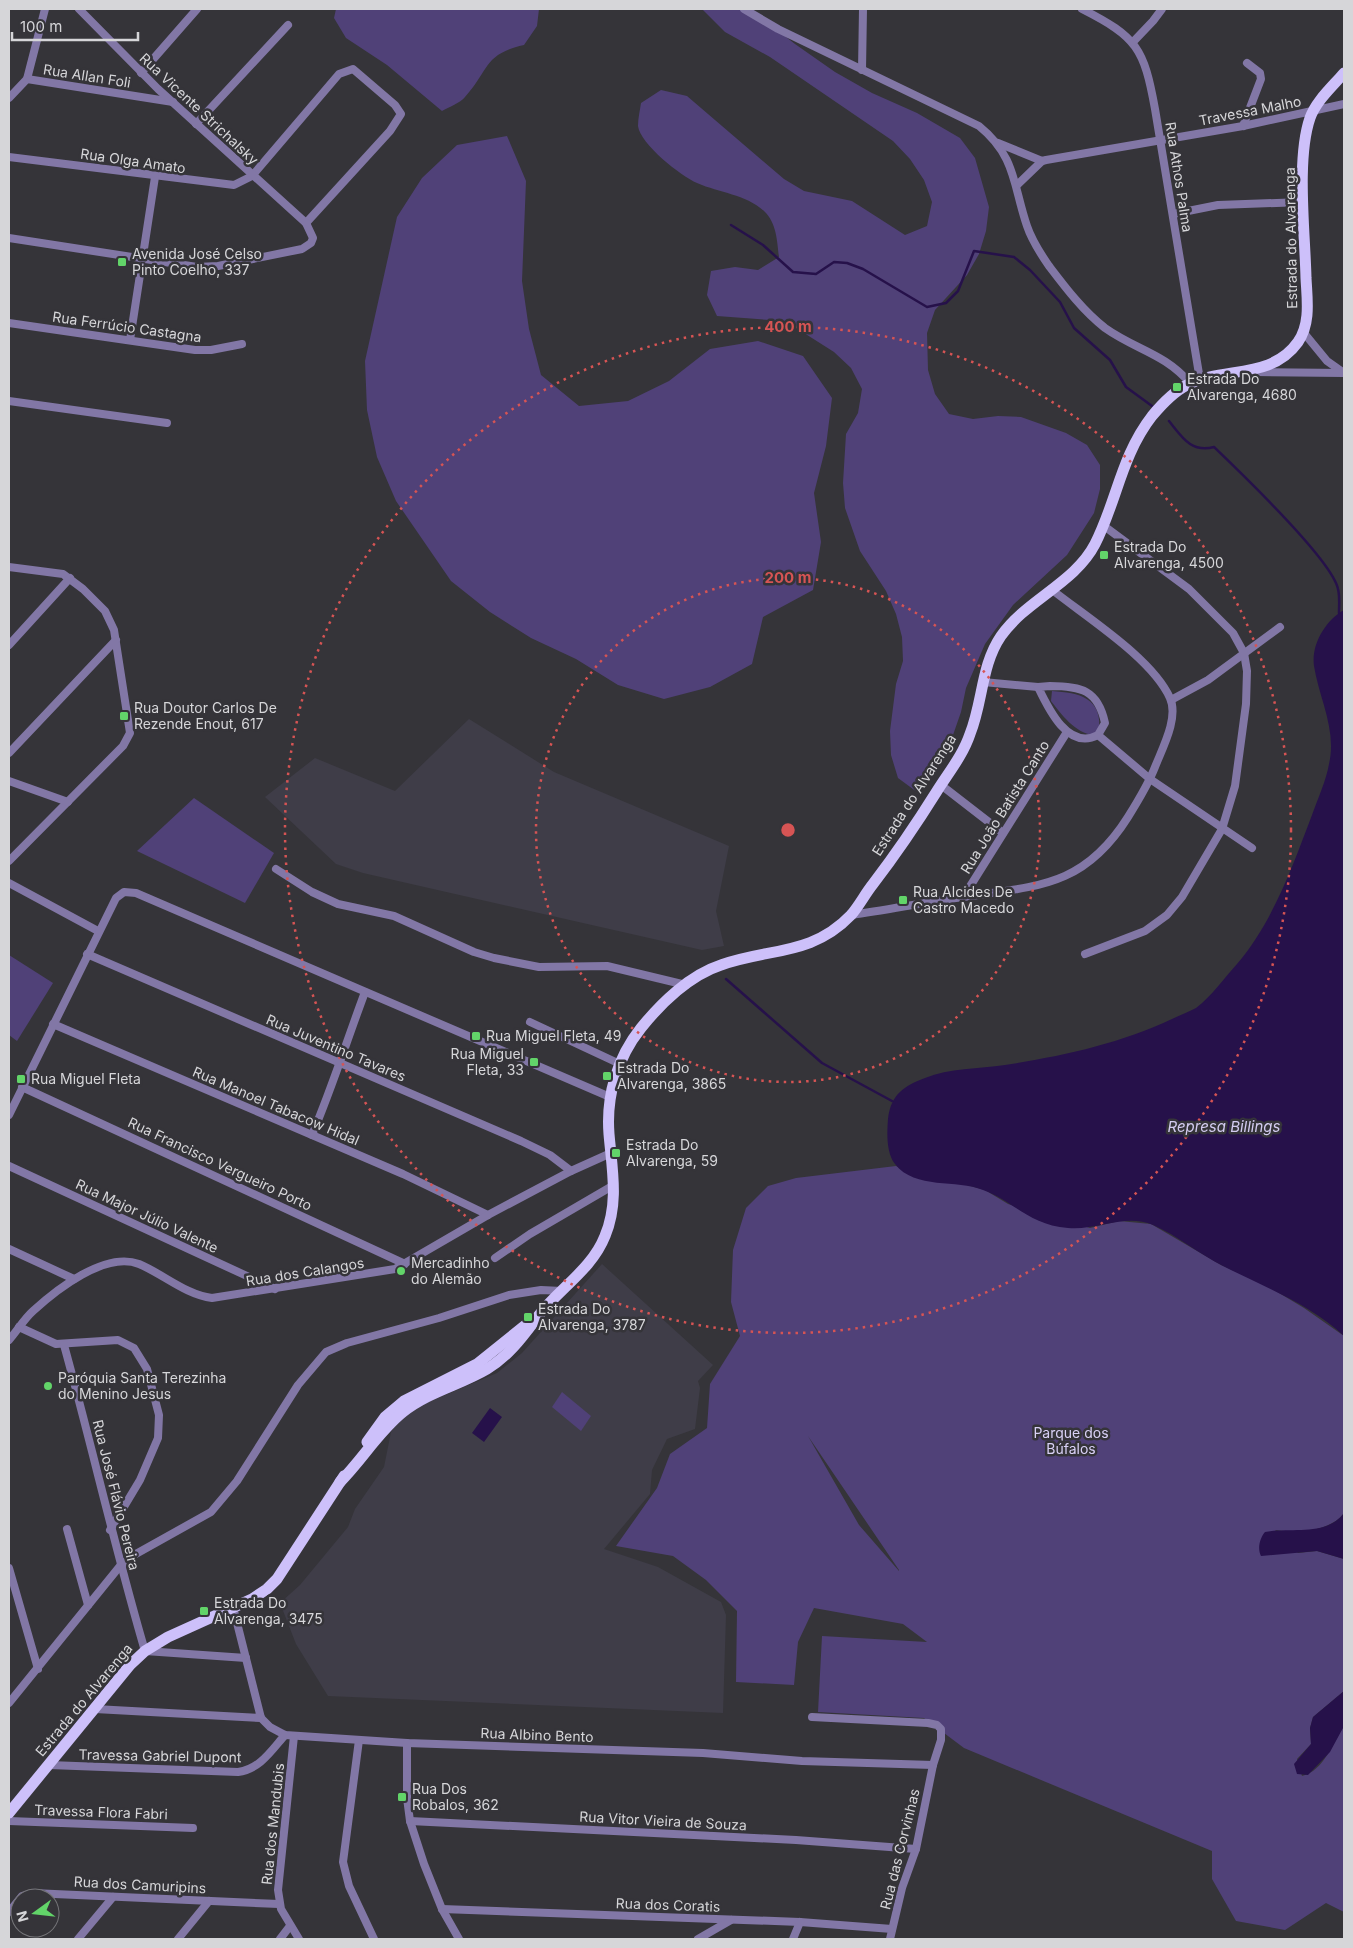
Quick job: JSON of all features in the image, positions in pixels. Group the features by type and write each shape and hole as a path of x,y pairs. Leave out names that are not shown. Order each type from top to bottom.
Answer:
{"main road":[{"name":"Estrada do Alvarenga","path":"9,1813 130,1665 145,1651 184,1628 233,1607 267,1589 277,1578 340,1482 404,1411 430,1396 471,1378 502,1359 524,1336 539,1315 589,1262 605,1237 614,1206 608,1118 610,1097 620,1064 640,1029 694,977 735,960 782,952 804,945 831,931 851,915 899,850 965,748 973,728 991,656 1001,636 1018,617 1077,568 1092,550 1104,526 1133,443 1167,399 1195,382 1250,372 1263,368 1288,354 1304,333 1308,313 1303,202 1305,136 1313,111 1344,73"}],"street":[{"path":"9,98 27,79 45,9"},
{"name":"Rua Vicente Strichalsky","path":"79,9 141,73 252,176 306,223"},
{"path":"141,73 194,12 184,9"},
{"path":"744,9 778,29 979,126 998,143 1042,161 1017,185"},
{"path":"862,70 863,9"},
{"name":"Rua Athos Palma","path":"1082,9 1122,30 1133,42 1150,81 1172,214 1195,382"},
{"path":"1133,42 1162,9"},
{"path":"196,124 288,25"},
{"path":"1243,126 1261,79 1257,70 1247,63"},
{"path":"9,238 208,267 302,249 311,243 313,238 306,223 390,130 401,114 395,104 353,69 344,71 252,176"},
{"name":"Rua Allan Foli","path":"27,79 172,102"},
{"name":"Travessa Malho","path":"1042,161 1243,126 1344,104"},
{"path":"998,143 1017,185 1028,228 1037,249 1085,309 1105,328 1171,363 1195,382"},
{"name":"Rua Olga Amato","path":"9,157 229,186 241,183 252,176"},
{"path":"130,340 155,176"},
{"path":"1172,214 1218,205 1303,202"},
{"name":"Rua Ferrúcio Castagna","path":"9,323 195,350 211,350 242,344"},
{"path":"1304,333 1327,361 1344,373"},
{"path":"1250,372 1344,373"},
{"path":"9,401 166,423"},
{"path":"1085,954 1145,931 1167,915 1182,897 1222,829 1235,786 1246,704 1247,671 1244,653 1233,633 1189,589 1104,526"},
{"path":"9,567 55,572 70,578 105,612 116,640 130,727 129,738 124,746 9,861"},
{"path":"9,645 70,578"},
{"path":"851,915 1017,889 1055,880 1074,872 1106,849 1116,836 1150,779 1170,725 1171,700 1143,662 1051,590"},
{"path":"1171,700 1208,680 1280,627"},
{"path":"9,754 116,640"},
{"path":"983,682 1038,687 1072,687 1088,692 1101,708 1104,727 1098,735 1089,738 1067,732 1053,717 1038,687"},
{"name":"Rua João Batista Canto","path":"964,896 1067,732"},
{"path":"1098,735 1150,779 1252,848"},
{"path":"9,781 68,802"},
{"path":"941,785 1003,834"},
{"path":"276,869 312,892 338,904 394,916 487,956 539,967 607,966 686,985"},
{"path":"9,882 98,931"},
{"path":"9,1115 12,1098 22,1087 98,931 120,894 136,892 610,1097"},
{"name":"Rua Juventino Tavares","path":"86,954 539,1149 571,1171"},
{"path":"312,1135 365,992"},
{"path":"530,1022 620,1064"},
{"name":"Rua Manoel Tabacow Hidal","path":"53,1024 403,1174 488,1215"},
{"name":"Rua Francisco Vergueiro Porto","path":"22,1087 406,1264"},
{"name":"Rua dos Calangos","path":"9,1340 32,1312 74,1279 101,1266 125,1262 136,1263 205,1297 221,1298 381,1272 406,1264 488,1215 571,1171 611,1153"},
{"name":"Rua Major Júlio Valente","path":"9,1166 275,1289"},
{"path":"495,1258 530,1234 614,1185"},
{"path":"9,1249 74,1279"},
{"path":"9,1703 120,1566 134,1555 211,1512 237,1481 298,1385 326,1352 347,1343 440,1318 509,1295 541,1290 562,1291"},
{"path":"19,1327 44,1340 64,1345 118,1340 134,1348 147,1369 159,1415 159,1432 154,1452 140,1480 110,1530"},
{"name":"Rua José Flávio Pereira","path":"64,1345 84,1416 110,1530 145,1651"},
{"path":"67,1528 88,1605"},
{"path":"9,1568 38,1668"},
{"path":"95,1708 261,1718 233,1607"},
{"path":"145,1651 246,1658"},
{"name":"Rua das Corvinhas","path":"812,1717 937,1725 941,1729 942,1736 933,1765 916,1849 902,1888 890,1939"},
{"name":"Rua Albino Bento","path":"261,1718 270,1727 290,1736 407,1743 702,1753 802,1762 933,1765"},
{"name":"Travessa Gabriel Dupont","path":"49,1765 247,1771 260,1763 290,1736"},
{"name":"Rua dos Mandubis","path":"290,1736 278,1890 279,1904 299,1939"},
{"path":"359,1740 343,1862 348,1886 374,1939"},
{"path":"407,1743 407,1798 410,1821 424,1864 442,1908 459,1939"},
{"name":"Travessa Flora Fabri","path":"9,1821 193,1828"},
{"name":"Rua Vitor Vieira de Souza","path":"410,1821 796,1840 916,1849"},
{"name":"Rua dos Camuripins","path":"9,1912 22,1896 32,1893 279,1904"},
{"path":"78,1939 113,1897"},
{"path":"178,1939 209,1901"},
{"name":"Rua dos Coratis","path":"442,1908 800,1922 892,1929"},
{"path":"698,1939 731,1920"},
{"path":"793,1939 800,1922"},
{"path":"280,1939 290,1926"}],"shaded area":[{"path":"469,719 554,772 729,846 716,911 724,946 702,950 363,873 336,864 265,797 315,758 395,791"},
{"path":"602,1264 713,1365 698,1381 700,1388 695,1429 667,1439 652,1470 650,1494 604,1549 658,1567 721,1602 726,1615 723,1713 328,1696 296,1644 280,1603 300,1585 348,1527 355,1509 384,1467 391,1432 398,1421 424,1404 497,1373 522,1353"}],"green space":[{"path":"336,9 539,9 537,26 524,45 501,53 488,65 465,97 442,111 387,65 346,38 334,18"},
{"path":"702,9 750,9 835,72 872,93 917,113 960,138 975,158 989,207 986,231 979,254 967,275 935,310 927,333 928,370 935,394 949,414 973,419 998,416 1021,417 1066,433 1087,445 1100,465 1100,489 1094,513 1067,555 1013,605 985,644 966,688 961,712 945,758 917,792 898,778 891,755 890,731 896,684 903,661 902,637 896,614 886,591 860,551 845,508 843,483 846,434 858,413 862,389 851,368 834,352 793,326 770,320 717,316 707,295 711,271 735,267 758,270 779,257 772,221 757,205 741,197 697,183 681,174 662,159 640,133 638,126 641,103 661,90 687,96 784,179 804,191 852,201 905,235 927,226 932,202 924,180 910,159 893,141 770,57 725,32"},
{"path":"507,136 526,181 522,281 529,329 541,375 579,406 628,401 669,381 710,349 758,341 803,356 832,398 826,446 814,493 821,542 813,590 763,617 752,664 710,687 664,699 618,685 576,659 531,638 490,612 451,581 396,501 377,457 367,410 365,361 397,217 422,178 457,145"},
{"path":"1052,691 1071,693 1087,699 1093,704 1099,720 1099,732 1093,735 1074,727 1051,701"},
{"path":"194,798 274,853 245,903 137,851"},
{"path":"9,955 53,983 17,1041 9,1035"},
{"name":"Parque dos Búfalos","path":"896,1166 922,1179 963,1184 985,1190 1008,1204 1090,1228 1119,1221 1151,1224 1221,1265 1266,1285 1304,1308 1344,1336 1344,1513 1338,1519 1322,1528 1303,1531 1275,1530 1298,1553 1317,1551 1344,1559 1344,1691 1313,1717 1310,1728 1311,1744 1297,1759 1302,1776 1310,1773 1322,1762 1344,1726 1344,1912 1326,1903 1285,1930 1236,1921 1212,1879 1212,1851 964,1748 924,1718 818,1712 822,1636 927,1642 903,1624 814,1608 798,1642 794,1685 736,1682 737,1611 706,1580 673,1556 616,1546 657,1488 670,1454 707,1428 710,1384 740,1336 731,1302 733,1250 746,1208 768,1186 796,1178","holes":["808,1436 899,1570 859,1525"]},
{"path":"562,1392 591,1416 581,1431 552,1407"}],"water":[{"name":"Represa Billings","path":"1344,610 1344,1336 1302,1305 1214,1261 1153,1225 1142,1222 1121,1221 1079,1228 1054,1226 1032,1218 983,1190 961,1185 925,1181 914,1177 903,1172 895,1164 890,1154 887,1136 888,1119 895,1097 905,1088 918,1081 944,1072 1005,1065 1069,1053 1111,1042 1152,1028 1196,1008 1218,987 1250,948 1272,912 1324,783 1329,764 1331,739 1316,678 1314,666 1315,649 1317,641 1326,626 1337,614"},
{"path":"490,1408 502,1417 484,1442 472,1433"},
{"path":"1344,1513 1344,1559 1317,1551 1261,1556 1259,1550 1260,1543 1265,1532 1318,1528 1337,1521"},
{"path":"1344,1691 1344,1726 1330,1752 1308,1775 1297,1774 1294,1764 1311,1744 1310,1728 1313,1717"}],"waterway":[{"path":"731,225 763,245 793,272 816,274 834,262 847,263 863,269 927,307 946,303 958,291 974,251 1014,257 1030,270 1060,302 1074,328 1110,360 1126,387 1152,406"},
{"path":"1169,421 1183,438 1193,446 1199,448 1214,447 1284,516 1320,558 1332,576 1339,592 1339,613"},
{"path":"726,979 822,1063 892,1101"}],"place":[{"name":"Avenida José Celso Pinto Coelho, 337","path":"122,262"},
{"name":"Estrada Do Alvarenga, 4680","path":"1177,387"},
{"name":"Estrada Do Alvarenga, 4500","path":"1104,555"},
{"name":"Rua Doutor Carlos De Rezende Enout, 617","path":"124,716"},
{"name":"Rua Alcides De Castro Macedo","path":"903,900"},
{"name":"Rua Miguel Fleta, 49","path":"476,1036"},
{"name":"Rua Miguel Fleta, 33","path":"534,1062"},
{"name":"Estrada Do Alvarenga, 3865","path":"607,1076"},
{"name":"Rua Miguel Fleta","path":"21,1079"},
{"name":"Estrada Do Alvarenga, 59","path":"616,1153"},
{"name":"Mercadinho do Alemão","path":"401,1271"},
{"name":"Estrada Do Alvarenga, 3787","path":"528,1317"},
{"name":"Paróquia Santa Terezinha do Menino Jesus","path":"48,1386"},
{"name":"Estrada Do Alvarenga, 3475","path":"204,1611"},
{"name":"Rua Dos Robalos, 362","path":"402,1797"}]}
